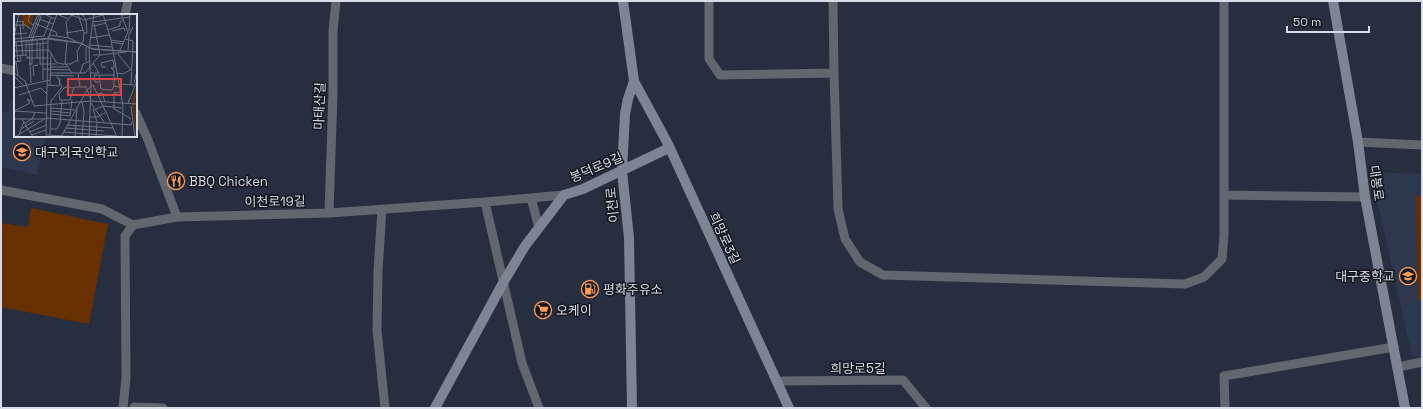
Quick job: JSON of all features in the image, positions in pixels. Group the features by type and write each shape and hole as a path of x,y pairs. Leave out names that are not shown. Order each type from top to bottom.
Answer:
{"street":[{"path":"125,14 128,1"},
{"name":"마태산길","path":"329,213 333,93 333,31 336,1"},
{"name":"이천로","path":"623,1 634,81 625,114 622,171 629,238 632,408"},
{"path":"709,1 709,59 720,75 834,73"},
{"path":"833,1 838,209 845,239 860,262 882,275 1185,284 1204,276 1222,259 1224,235 1224,1"},
{"name":"대봉로","path":"1333,1 1358,142 1365,197 1405,408"},
{"path":"1,68 14,70"},
{"name":"희망로3길","path":"634,81 670,148 789,408"},
{"path":"137,115 177,217"},
{"path":"1358,142 1422,145"},
{"name":"봉덕로9길","path":"435,408 503,283 525,246 564,195 622,171 670,148"},
{"path":"1,190 102,209 133,225 125,236 126,378 123,408"},
{"name":"이천로19길","path":"133,225 177,217 329,213 564,195"},
{"path":"1224,195 1365,197"},
{"path":"531,198 539,228"},
{"path":"485,202 522,363 539,408"},
{"path":"382,209 378,271 377,330 385,408"},
{"path":"1225,408 1224,376 1394,347"},
{"path":"1398,368 1422,362"},
{"name":"희망로5길","path":"777,381 903,380 926,408"},
{"path":"134,407 163,408"}],"shaded area":[{"name":"대구외국인학교","path":"10,100 14,101 14,137 46,137 37,175 1,167 1,111 8,112"},
{"name":"대구중학교","path":"1377,172 1422,174 1422,356 1412,357 1376,196"},
{"path":"1416,196 1422,196 1422,300 1418,300"},
{"path":"31,208 108,224 89,324 1,307 1,223 28,227"}],"place":[{"name":"대구외국인학교","path":"22,152"},
{"name":"BBQ Chicken","path":"176,181"},
{"name":"대구중학교","path":"1408,276"},
{"name":"평화주유소","path":"590,289"},
{"name":"오케이","path":"543,310"}]}
